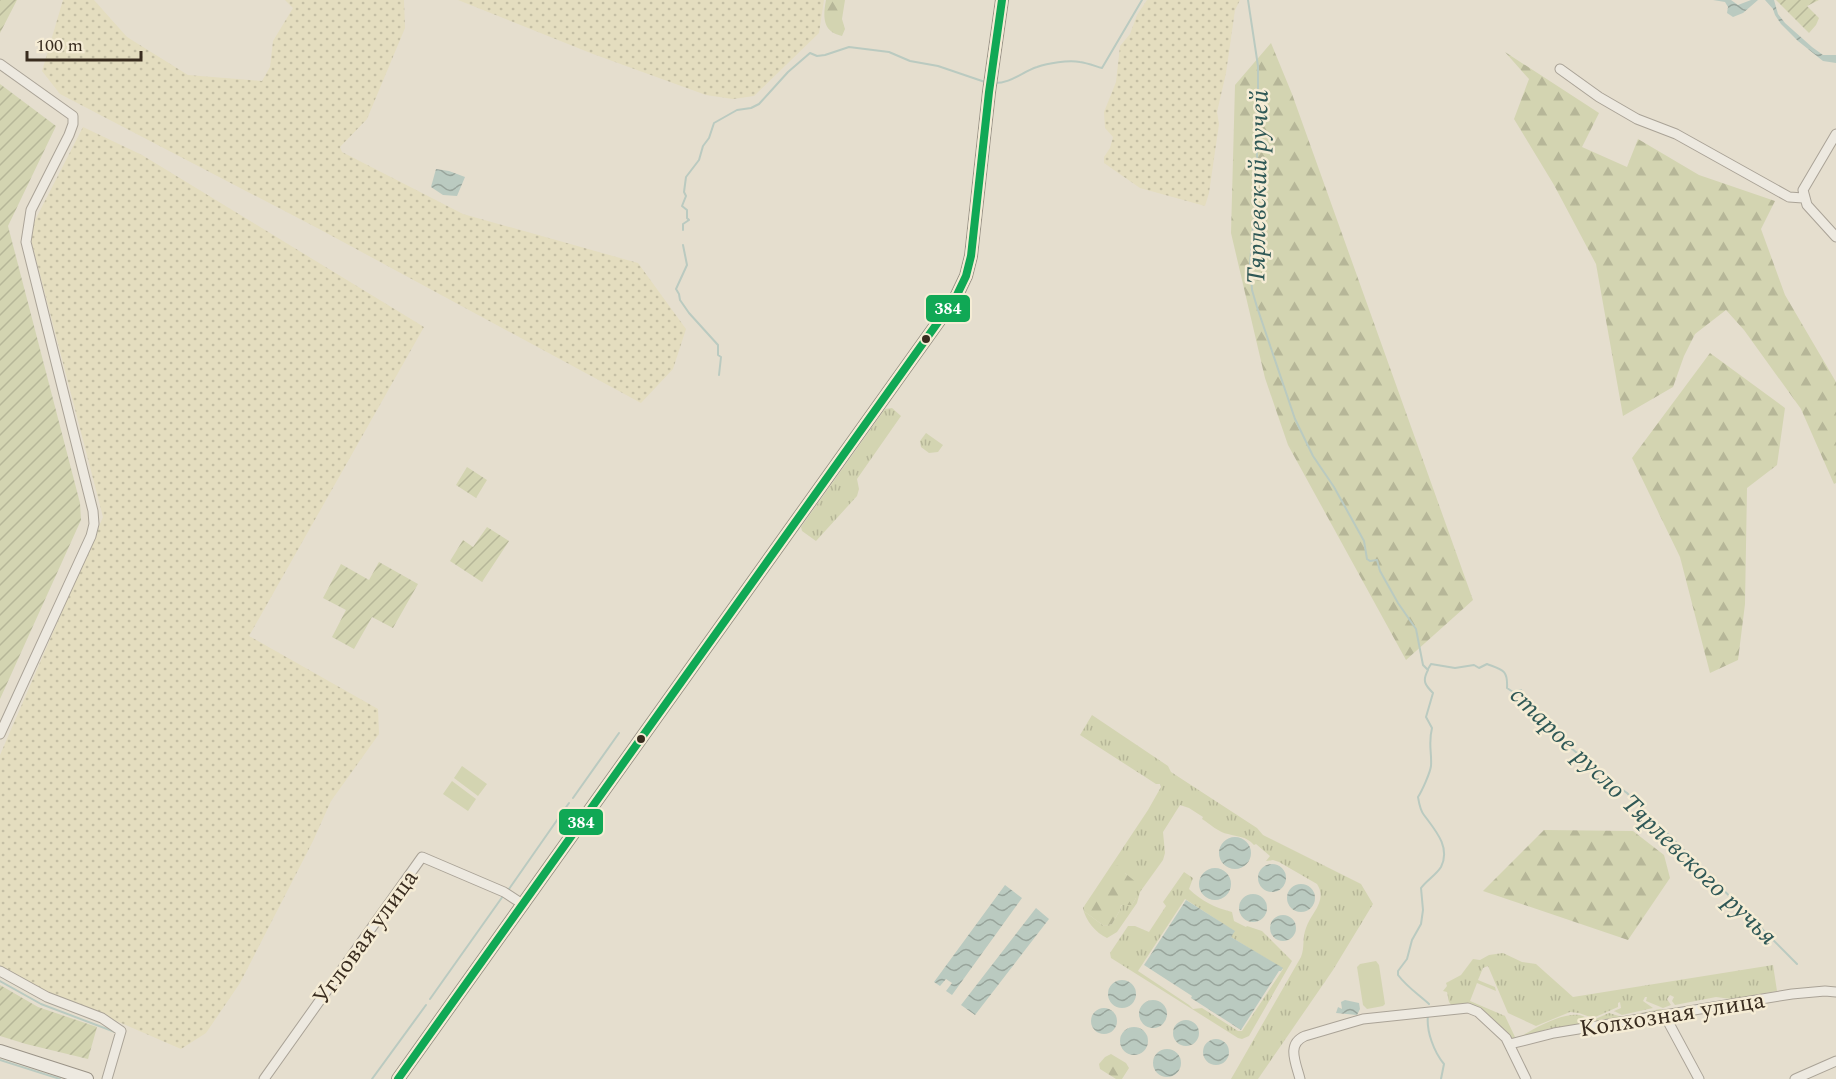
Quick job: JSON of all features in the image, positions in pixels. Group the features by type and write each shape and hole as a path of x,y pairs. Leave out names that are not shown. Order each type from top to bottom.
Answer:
{"main road":[{"path":"398,1079 718,633 951,305 962,286 969,268 973,244 991,75 1002,0"},
{"path":"0,1051 87,1079"}],"street":[{"path":"0,63 73,116 69,135 31,210 26,242 93,511 94,524 91,536 0,734"},
{"path":"1560,69 1599,97 1637,119 1676,134 1790,197 1803,198"},
{"path":"1836,134 1805,185 1803,198 1813,214 1836,237"},
{"name":"Угловая улица","path":"264,1079 422,857 504,892 524,905"},
{"path":"0,971 46,997 102,1018 121,1031 107,1079"},
{"name":"Колхозная улица","path":"1510,1044 1554,1033 1792,994 1836,992"},
{"path":"1300,1079 1293,1052 1295,1043 1300,1038 1363,1019 1473,1009 1506,1038 1526,1079"},
{"path":"1665,1016 1699,1079"},
{"path":"1795,1079 1836,1061"}],"shaded area":[{"path":"63,0 94,0 127,37 188,75 262,81 270,67 273,41 293,8 285,0 404,0 405,28 367,119 340,147 342,152 463,214 638,263 686,329 673,369 641,403 321,230 60,94 42,71"},
{"path":"458,0 824,0 819,33 754,96 733,99 706,95 593,54"},
{"path":"1147,0 1240,0 1235,10 1226,73 1217,112 1219,124 1205,206 1140,188 1104,163 1104,157 1113,137 1105,128 1104,112 1116,82 1120,46 1130,34 1137,15"},
{"path":"83,127 142,155 424,327 249,636 378,709 379,734 331,801 240,983 206,1033 181,1049 37,989 0,966 0,755 103,517 29,232"}],"green space":[{"path":"0,0 17,0 0,33"},
{"path":"826,0 845,0 842,19 845,29 842,36 835,34 827,27 824,17"},
{"path":"1776,0 1819,0 1807,6 1819,18 1816,25 1809,33"},
{"path":"1271,43 1292,94 1473,600 1406,660 1288,445 1265,378 1231,233 1235,85"},
{"path":"1505,52 1599,113 1582,147 1627,167 1638,139 1699,175 1775,201 1761,229 1785,295 1836,382 1836,483 1834,484 1801,409 1744,330 1726,310 1695,334 1673,387 1623,416 1596,264 1554,185 1514,119 1529,79"},
{"path":"0,84 56,126 8,226 80,503 81,520 0,699"},
{"path":"1710,353 1785,408 1777,465 1747,488 1745,604 1738,660 1710,673 1680,557 1632,458"},
{"path":"892,408 901,416 857,479 859,489 857,496 816,541 802,531 801,527 885,409"},
{"path":"926,433 943,445 938,452 929,453 921,447 920,441"},
{"path":"467,467 487,480 476,498 456,485"},
{"path":"487,527 509,541 482,582 450,561 463,540 473,547"},
{"path":"379,562 418,584 393,628 372,617 354,649 332,637 346,610 323,598 341,564 369,580"},
{"path":"1092,715 1168,766 1171,772 1257,828 1263,835 1361,884 1373,904 1333,970 1258,1079 1231,1079 1301,957 1308,922 1320,901 1320,890 1317,884 1279,862 1266,861 1270,856 1256,844 1242,837 1221,832 1202,819 1203,817 1180,805 1163,832 1165,853 1163,860 1140,892 1137,903 1117,932 1107,938 1103,936 1089,921 1083,908 1161,787 1160,784 1156,784 1080,735","holes":["1125,873 1136,883 1136,898 1132,905 1123,904 1112,924 1104,926 1085,912 1084,907"]},
{"path":"462,766 487,784 478,796 454,778"},
{"path":"452,781 476,799 468,811 443,794"},
{"path":"1544,830 1633,831 1664,855 1670,878 1628,940 1483,891"},
{"path":"1122,865 1125,873 1137,883 1136,898 1132,905 1121,905 1112,924 1104,926 1085,912 1084,907 1110,869"},
{"path":"1184,872 1193,878 1189,889 1209,903 1232,912 1234,921 1262,931 1292,961 1249,1036 1238,1038 1111,958 1110,953 1128,926 1135,926 1149,932 1166,906 1163,902","holes":["1185,899 1234,931 1231,937 1283,969 1242,1031 1238,1031 1202,1008 1193,1009 1138,971"]},
{"path":"1503,953 1522,962 1536,964 1573,997 1773,965 1777,991 1731,999 1716,997 1675,1005 1672,1001 1674,997 1670,995 1667,999 1671,1005 1663,1008 1646,1001 1647,997 1645,997 1643,1001 1653,1008 1622,1015 1614,1011 1621,1008 1620,1002 1618,1007 1593,1018 1570,1012 1536,1026 1508,1013 1488,966 1483,968 1478,980 1495,987 1496,991 1477,983 1470,1001 1505,1016 1514,1039 1479,1008 1453,1007 1449,1002 1447,992 1443,991 1447,986 1446,983 1461,975 1473,959 1480,960 1489,955"},
{"path":"1376,961 1379,965 1385,1004 1367,1009 1363,1005 1357,967 1360,964"},
{"path":"0,985 38,1007 97,1027 88,1059 0,1036"},
{"path":"1660,1009 1664,1014 1552,1031 1551,1028 1520,1037 1565,1016 1579,1015 1593,1020 1609,1013 1622,1017"},
{"path":"1111,1054 1126,1063 1129,1068 1122,1079 1116,1079 1100,1069 1099,1064"}],"water":[{"path":"1713,0 1731,0 1738,5 1758,0 1743,13 1733,17 1727,13 1728,7 1725,2"},
{"path":"1765,0 1774,0 1778,14 1785,23 1812,47 1823,55 1836,55 1836,63 1823,61 1798,41 1781,24"},
{"path":"436,169 465,177 457,196 443,195 431,187"},
{"path":"1235,837 1246,842 1251,853 1246,864 1235,869 1224,864 1219,853 1224,842"},
{"path":"1272,864 1282,868 1286,878 1282,888 1272,892 1262,888 1258,878 1262,868"},
{"path":"1215,868 1226,873 1231,884 1226,895 1215,900 1204,895 1199,884 1204,873"},
{"path":"1301,884 1311,888 1315,898 1311,908 1301,912 1291,908 1287,898 1291,888"},
{"path":"1005,885 1022,898 952,995 946,991 952,983 946,979 940,986 934,982"},
{"path":"1253,894 1263,898 1267,908 1263,918 1253,922 1243,918 1239,908 1243,898"},
{"path":"1186,900 1235,931 1231,937 1283,968 1241,1030 1144,965"},
{"path":"1036,908 1049,919 975,1015 961,1005"},
{"path":"1283,915 1292,919 1296,928 1292,937 1283,941 1274,937 1270,928 1274,919"},
{"path":"1122,980 1132,984 1136,994 1132,1004 1122,1008 1112,1004 1108,994 1112,984"},
{"path":"1153,1000 1163,1004 1167,1014 1163,1024 1153,1028 1143,1024 1139,1014 1143,1004"},
{"path":"1345,1000 1359,1003 1360,1009 1357,1015 1336,1013 1338,1007 1342,1009 1341,1002"},
{"path":"1104,1008 1114,1011 1117,1021 1114,1031 1104,1034 1094,1031 1091,1021 1094,1011"},
{"path":"1186,1020 1195,1024 1199,1033 1195,1042 1186,1046 1177,1042 1173,1033 1177,1024"},
{"path":"1134,1027 1144,1031 1148,1041 1144,1051 1134,1055 1124,1051 1120,1041 1124,1031"},
{"path":"1216,1039 1225,1043 1229,1052 1225,1061 1216,1065 1207,1061 1203,1052 1207,1043"},
{"path":"1167,1049 1177,1053 1181,1063 1177,1073 1167,1077 1157,1073 1153,1063 1157,1053"}],"waterway":[{"path":"993,83 1005,82 1037,67 1058,62 1080,62 1102,68 1142,0"},
{"name":"Тярлевский ручей","path":"1248,0 1258,66 1255,130 1258,169 1250,264 1252,290 1295,419 1313,456 1334,487 1364,541 1367,559 1377,560 1380,571 1398,603 1416,629 1423,665 1428,670 1425,683 1433,693 1426,717 1432,728 1431,766 1418,797 1423,813 1443,846 1444,860 1439,870 1421,888 1423,910 1421,924 1412,940 1407,959 1398,971 1398,975 1405,983 1429,1004"},
{"path":"683,230 683,224 689,220 687,210 682,206 686,196 684,192 686,177 699,160 714,123 737,110 759,104 788,72 810,53 817,56 825,55 849,47 889,52 910,61 938,66 985,82"},
{"path":"683,245 687,265 676,289 689,313 718,345 718,355 721,357 719,375"},
{"name":"старое русло Тярлевского ручья","path":"1428,669 1431,664 1455,668 1474,665 1479,668 1487,664 1503,672 1507,678 1507,688 1513,692 1521,690 1540,721 1600,773 1627,793 1797,964"},
{"path":"573,798 619,733"},
{"path":"509,889 569,803"},
{"path":"430,999 503,896"},
{"path":"0,981 41,1004 115,1032"},
{"path":"372,1079 426,1005"},
{"name":"Тярлевский ручей","path":"1428,1015 1428,1028 1432,1041 1444,1064 1441,1079"},
{"path":"0,1060 60,1079"}],"transit line":[{"name":"384","path":"398,1079 956,297 966,276 971,256 989,92 1002,0"}]}
